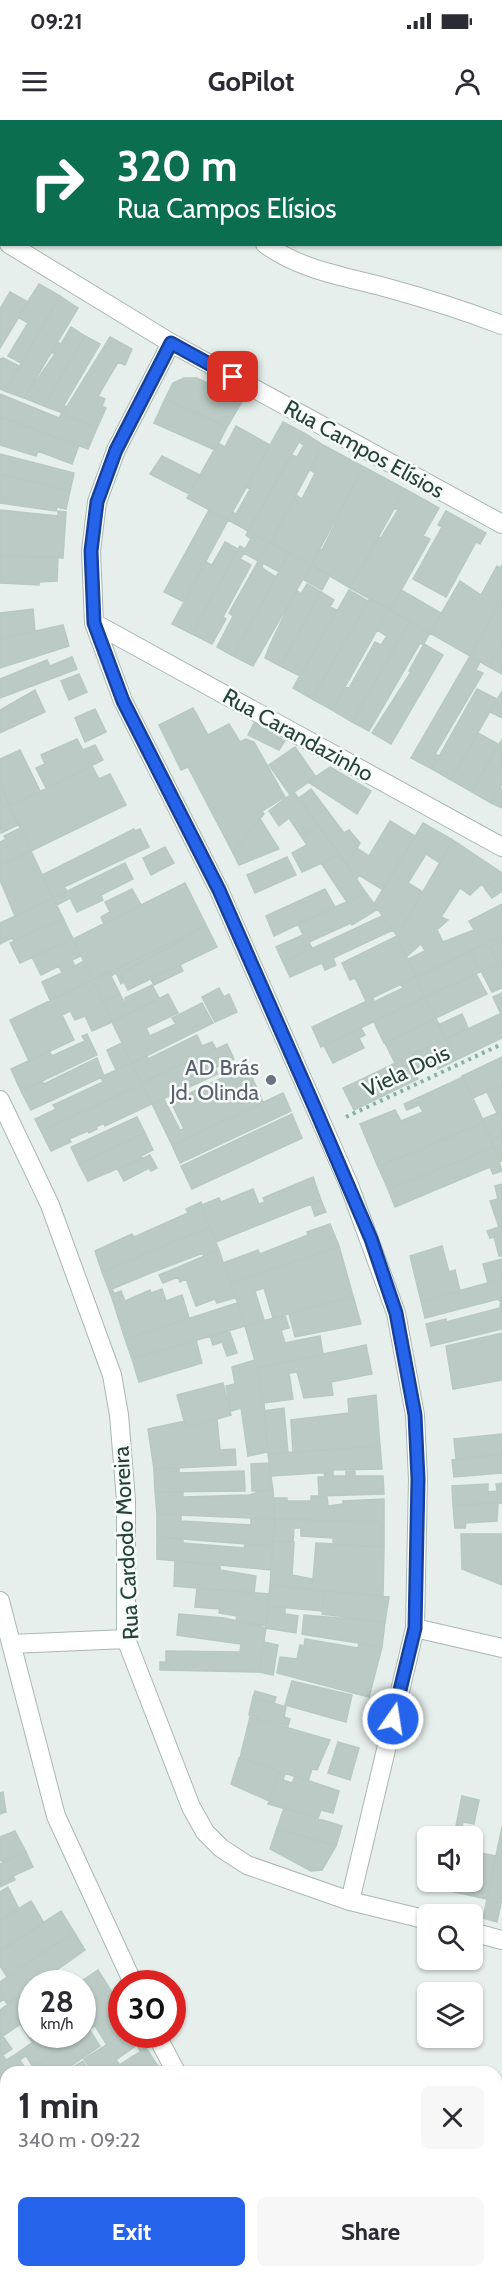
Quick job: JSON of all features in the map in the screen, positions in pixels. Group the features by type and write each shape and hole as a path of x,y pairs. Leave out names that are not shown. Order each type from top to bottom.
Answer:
{"street":[{"name":"Rua Campos Elísios","path":"12,246 171,343 502,524"},
{"path":"267,246 282,256 320,272 449,304 502,325"},
{"path":"171,343 121,441 97,502 91,551 94,623 123,701 219,890 371,1239 396,1313 415,1415 418,1479 415,1628 350,1901"},
{"name":"Rua Carandazinho","path":"94,623 502,847"},
{"name":"Rua Cardodo Moreira","path":"0,1100 50,1205 111,1375 119,1415 126,1500 126,1639 191,1807 205,1832 221,1848 247,1865 350,1901 417,1917"},
{"path":"0,1601 56,1816 127,1970"},
{"path":"415,1628 502,1648"},
{"path":"11,1644 126,1639"},
{"path":"483,1935 502,1940"},
{"path":"163,2048 173,2066"}],"path":[{"name":"Viela Dois","path":"324,1127 502,1044"}],"building":[{"path":"39,284 60,296 21,363 8,356 28,323 18,317"},
{"path":"10,292 28,302 0,348 0,309"},
{"path":"60,296 78,308 24,398 5,391"},
{"path":"71,327 85,336 44,406 24,398 55,354 51,352 57,342 61,344"},
{"path":"85,336 100,344 64,405 66,407 63,413 44,406"},
{"path":"110,337 132,349 125,365 118,362 98,396 105,399 102,406 106,408 97,428 63,413"},
{"path":"3,358 19,366 5,391 0,389 0,359"},
{"path":"184,378 197,378 243,400 227,427 165,399 173,383"},
{"path":"0,394 59,418 62,413 97,428 88,449 0,417"},
{"path":"165,399 227,427 215,450 154,423"},
{"path":"0,417 79,445 72,464 38,451 36,456 0,445"},
{"path":"283,422 304,433 248,531 228,520 233,512 236,514 250,489 246,487"},
{"path":"236,426 270,445 228,520 187,498 218,443 225,447"},
{"path":"304,433 323,445 270,543 248,531 292,455 297,457 304,445 299,442"},
{"path":"323,445 364,467 311,565 270,543 296,495 302,499 315,473 310,470"},
{"path":"0,454 74,473 70,491 0,474"},
{"path":"162,456 200,475 189,494 150,474"},
{"path":"364,467 405,489 350,588 311,565 319,548 322,550 338,518 336,517"},
{"path":"0,474 70,491 66,509 57,507 56,511 0,503"},
{"path":"405,489 439,508 423,536 430,539 390,610 350,588 379,537 381,538 398,510 394,508"},
{"path":"0,510 58,516 58,511 66,512 63,558 0,556"},
{"path":"209,510 228,520 184,602 164,592"},
{"path":"446,511 486,533 480,544 476,542 446,597 413,579 442,527 438,525"},
{"path":"248,531 269,542 258,561 244,553 240,559 251,565 223,617 226,619 212,644 192,634 238,549 240,546 245,549 251,539 246,535"},
{"path":"225,542 238,549 192,634 172,624 206,562 212,565"},
{"path":"269,542 289,553 279,572 263,563 262,567 276,577 233,656 217,647 233,616 229,613"},
{"path":"289,553 311,565 253,666 233,656"},
{"path":"0,556 58,557 57,581 39,582 39,585 0,583"},
{"path":"312,565 330,575 322,590 304,580"},
{"path":"502,565 502,599 470,656 430,633 460,581 481,595 497,566 500,568"},
{"path":"307,584 321,592 280,666 265,658 296,590 301,594"},
{"path":"349,590 368,601 312,699 293,688"},
{"path":"401,590 441,613 430,633 390,610"},
{"path":"321,592 334,600 330,607 337,610 300,676 280,666"},
{"path":"370,598 389,609 332,710 312,699"},
{"path":"502,599 502,643 489,667 470,656"},
{"path":"33,609 35,631 0,639 0,613"},
{"path":"389,609 410,621 352,722 332,710 345,687 349,688 375,642 381,645 387,636 377,630"},
{"path":"410,621 430,633 423,645 420,643 369,731 352,722"},
{"path":"63,625 69,646 0,668 0,639"},
{"path":"502,643 502,674 489,667"},
{"path":"424,644 443,655 391,744 372,733 411,672 409,671"},
{"path":"470,656 480,662 476,670 483,673 435,754 439,756 432,769 411,758"},
{"path":"72,657 77,669 0,698 0,679 47,660 50,666"},
{"path":"79,674 87,692 69,700 61,681"},
{"path":"477,689 497,699 451,780 432,769"},
{"path":"35,690 45,712 0,733 0,710"},
{"path":"502,691 502,718 490,712"},
{"path":"193,708 208,735 229,724 240,742 246,739 254,742 285,797 262,811 264,814 233,853 188,767 181,770 159,725"},
{"path":"95,709 106,732 85,742 75,718"},
{"path":"254,723 285,741 279,750 248,735"},
{"path":"478,733 498,744 472,792 451,780"},
{"path":"77,739 83,750 95,745 103,760 46,788 36,768 45,764 41,755"},
{"path":"501,741 502,784 491,803 472,792"},
{"path":"295,747 316,777 290,795 269,765"},
{"path":"20,750 40,791 10,806 0,784 0,759"},
{"path":"92,766 99,779 110,774 126,805 31,851 10,806"},
{"path":"330,767 371,791 357,814 308,782"},
{"path":"0,784 9,805 0,809"},
{"path":"500,788 502,789 502,808 491,803"},
{"path":"311,789 344,833 349,830 360,843 347,865 299,798"},
{"path":"294,792 318,825 301,836 289,818 279,826 269,811"},
{"path":"9,805 18,825 1,833 0,809"},
{"path":"260,819 279,849 239,865 233,853"},
{"path":"390,821 415,836 383,890 359,875 357,879 347,865 357,848 369,856"},
{"path":"423,823 453,840 440,863 426,854 408,883 423,892 397,936 374,904"},
{"path":"318,825 340,855 302,872 292,853 307,845 301,836"},
{"path":"20,828 31,851 0,865 0,842 6,839 4,836"},
{"path":"134,829 135,831 140,829 149,847 64,887 67,891 53,898 42,875"},
{"path":"453,840 502,873 485,888 482,884 470,895 460,888 441,917 448,920 406,957 397,936"},
{"path":"165,847 174,863 151,875 143,858"},
{"path":"31,851 53,898 15,916 0,880 0,865"},
{"path":"340,855 366,893 347,902 321,863"},
{"path":"287,857 296,875 255,893 247,875"},
{"path":"125,863 133,879 101,895 103,900 77,912 70,898 57,905 53,898"},
{"path":"502,873 502,891 492,898 485,889"},
{"path":"185,883 206,925 93,980 73,939"},
{"path":"132,889 141,905 104,924 101,917 110,912 105,902"},
{"path":"325,889 335,907 274,936 266,916"},
{"path":"366,893 378,909 352,925 351,923 309,942 312,948 283,962 276,947 303,935 298,924"},
{"path":"53,898 63,918 14,941 12,938 0,944 0,923"},
{"path":"502,904 502,936 416,977 408,959 425,951 421,944 437,930 443,942 474,930 469,921"},
{"path":"382,916 393,930 333,958 336,965 325,970 322,963 290,977 283,962"},
{"path":"63,918 73,939 20,963 10,943"},
{"path":"206,925 217,947 128,990 120,974"},
{"path":"397,936 416,977 366,1001 355,978 350,980 342,963"},
{"path":"502,936 502,941 490,947 498,964 480,972 470,951"},
{"path":"183,937 184,940 120,974 124,982 121,984 116,973 111,976 120,994 103,1002 93,980"},
{"path":"73,939 81,956 72,960 75,966 84,961 93,980 50,1000 42,982 62,973 59,966 41,975 32,957"},
{"path":"502,941 502,962 498,964 490,947"},
{"path":"470,951 480,972 425,997 416,977"},
{"path":"502,962 502,988 492,992 481,971"},
{"path":"180,965 183,971 154,985 151,979"},
{"path":"476,974 487,994 436,1018 425,997"},
{"path":"416,977 425,997 321,1047 312,1027 373,998 374,1002 403,988 401,984"},
{"path":"93,980 112,1022 92,1031 85,1016 75,1020 70,1011 62,1015 74,1040 29,1061 10,1020"},
{"path":"152,985 159,998 112,1022 103,1002 120,994 126,1006 125,998"},
{"path":"219,988 224,997 229,994 237,1012 215,1022 202,997"},
{"path":"502,993 502,1013 501,1014 493,997"},
{"path":"168,994 178,1013 146,1028 150,1036 176,1024 172,1018 202,1003 213,1023 132,1063 112,1022"},
{"path":"425,997 436,1018 384,1043 374,1022"},
{"path":"502,1013 502,1038 456,1060 446,1039"},
{"path":"462,1014 468,1028 446,1039 438,1025"},
{"path":"436,1018 446,1039 395,1063 385,1043"},
{"path":"361,1028 365,1035 359,1038 364,1048 333,1063 324,1046"},
{"path":"87,1034 97,1055 21,1091 11,1069 49,1051 52,1056 85,1041 82,1036"},
{"path":"197,1035 202,1046 212,1042 216,1049 141,1083 132,1063 147,1056 148,1059"},
{"path":"446,1039 456,1060 438,1069 435,1063 415,1072 418,1079 354,1110 343,1088"},
{"path":"122,1043 132,1063 116,1070 107,1050"},
{"path":"227,1044 234,1059 215,1068 218,1074 152,1104 141,1083"},
{"path":"502,1057 502,1085 473,1098 462,1076"},
{"path":"97,1058 104,1076 31,1110 21,1091 42,1081 44,1084"},
{"path":"132,1063 142,1084 41,1131 35,1119 56,1109 53,1105 103,1082 101,1077"},
{"path":"247,1066 263,1102 172,1145 152,1104 164,1099 180,1130 184,1129 171,1102"},
{"path":"463,1077 484,1122 378,1167 360,1124 395,1110 401,1121 423,1112 419,1105 407,1110 404,1104"},
{"path":"142,1084 152,1104 105,1126 104,1123 89,1133 88,1131 69,1139 71,1142 51,1151 41,1131"},
{"path":"502,1085 502,1111 497,1113 487,1092"},
{"path":"283,1093 291,1111 180,1163 172,1145"},
{"path":"502,1111 502,1135 491,1140 483,1119"},
{"path":"292,1114 302,1138 192,1189 181,1166"},
{"path":"137,1117 145,1133 79,1164 71,1147"},
{"path":"484,1122 494,1147 388,1189 378,1167"},
{"path":"145,1133 153,1150 141,1156 143,1158 88,1181 79,1164"},
{"path":"502,1135 502,1161 500,1162 491,1140"},
{"path":"494,1147 502,1171 493,1174 490,1167 395,1207 388,1189"},
{"path":"150,1155 157,1168 151,1171 149,1168 124,1181 118,1170"},
{"path":"313,1177 321,1200 216,1242 202,1205 219,1198 221,1202 253,1189 259,1204 265,1202 263,1198"},
{"path":"502,1184 502,1226 499,1227 490,1201 498,1199 495,1186"},
{"path":"321,1200 326,1212 315,1216 311,1204"},
{"path":"201,1202 210,1227 102,1272 95,1251 188,1213 186,1209"},
{"path":"330,1224 339,1246 231,1283 223,1263 258,1250 260,1254"},
{"path":"502,1226 502,1256 499,1256 494,1237 490,1238 487,1231"},
{"path":"210,1227 219,1250 204,1256 203,1253 112,1289 114,1293 111,1295 102,1272"},
{"path":"339,1246 353,1296 273,1318 264,1288 255,1291 264,1320 245,1326 231,1283"},
{"path":"442,1246 449,1272 455,1270 460,1291 421,1301 410,1256"},
{"path":"219,1250 235,1298 217,1303 215,1299 196,1306 186,1279 180,1282 178,1277 163,1283 159,1275"},
{"path":"502,1259 502,1279 488,1283 483,1264"},
{"path":"502,1279 502,1304 498,1299 425,1318 421,1301"},
{"path":"162,1289 166,1301 182,1295 189,1318 125,1339 111,1295 121,1291 125,1301 150,1290 151,1293"},
{"path":"353,1296 361,1324 295,1337 289,1314"},
{"path":"237,1303 245,1326 132,1359 125,1339"},
{"path":"502,1304 502,1329 431,1346 426,1324 446,1319 446,1322 500,1308"},
{"path":"285,1315 289,1328 281,1330 285,1343 320,1336 323,1354 257,1368 245,1326"},
{"path":"229,1330 237,1353 227,1356 222,1342 213,1345 210,1336"},
{"path":"502,1333 502,1380 453,1389 446,1346"},
{"path":"196,1340 202,1363 139,1382 132,1359"},
{"path":"366,1345 372,1374 331,1382 333,1395 304,1398 297,1372 289,1373 293,1399 264,1403 257,1368"},
{"path":"255,1360 264,1403 268,1452 248,1456 241,1408 231,1411 226,1386 235,1384 232,1367"},
{"path":"223,1383 231,1415 186,1428 177,1395"},
{"path":"376,1395 380,1446 293,1452 291,1420 349,1413 348,1399"},
{"path":"284,1408 288,1453 268,1454 264,1411"},
{"path":"217,1419 220,1450 235,1449 236,1465 154,1469 148,1429 185,1421 186,1428"},
{"path":"502,1434 502,1454 456,1459 454,1439"},
{"path":"380,1446 382,1469 332,1470 333,1472 271,1476 268,1454"},
{"path":"502,1454 502,1473 454,1477 452,1460"},
{"path":"269,1463 273,1490 252,1491 251,1464"},
{"path":"179,1468 179,1473 244,1471 245,1491 155,1492 154,1469"},
{"path":"355,1470 355,1476 383,1476 384,1494 319,1496 318,1477 325,1477 324,1473 333,1472 333,1476 346,1476 346,1471"},
{"path":"502,1483 502,1503 453,1505 452,1486 488,1484 488,1492 497,1491 496,1484"},
{"path":"273,1490 275,1519 157,1514 155,1492 183,1492 183,1497 249,1495 256,1491"},
{"path":"311,1496 327,1496 328,1506 343,1504 343,1501 384,1499 384,1547 381,1547 382,1522 275,1519 274,1498 287,1498 287,1501 311,1501"},
{"path":"498,1503 497,1521 466,1523 465,1528 455,1528 453,1505"},
{"path":"157,1514 181,1515 181,1521 251,1525 251,1518 275,1519 273,1546 157,1537"},
{"path":"275,1519 382,1522 381,1547 333,1545 333,1538 301,1536 301,1528 294,1528 293,1542 273,1541"},
{"path":"461,1534 502,1534 502,1585 462,1569"},
{"path":"157,1537 183,1539 183,1543 244,1548 245,1544 273,1546 271,1570 157,1559"},
{"path":"273,1541 294,1542 292,1575 313,1579 312,1590 270,1585"},
{"path":"316,1543 384,1547 383,1596 312,1590"},
{"path":"175,1561 220,1565 220,1570 256,1576 254,1593 174,1586"},
{"path":"270,1585 325,1591 322,1611 268,1606"},
{"path":"197,1588 269,1594 266,1626 236,1621 237,1616 219,1613 220,1609 195,1607"},
{"path":"325,1591 389,1597 385,1622 322,1614"},
{"path":"268,1606 285,1609 285,1614 298,1616 296,1633 266,1628"},
{"path":"179,1614 224,1618 266,1628 259,1672 160,1670 160,1662 166,1662 166,1651 240,1652 241,1644 177,1635"},
{"path":"304,1615 385,1622 382,1647 302,1634"},
{"path":"305,1639 358,1648 359,1643 382,1647 369,1697 277,1673 280,1657 297,1659 300,1645 304,1646"},
{"path":"264,1642 278,1645 273,1675 259,1672"},
{"path":"292,1681 352,1695 346,1722 285,1705"},
{"path":"255,1691 276,1697 274,1704 253,1697"},
{"path":"253,1697 286,1707 284,1717 290,1719 288,1726 249,1715"},
{"path":"250,1717 330,1740 317,1770 312,1769 308,1781 240,1758"},
{"path":"338,1742 359,1748 350,1780 328,1773"},
{"path":"239,1758 279,1771 269,1801 231,1784"},
{"path":"279,1771 285,1773 283,1780 292,1783 295,1776 339,1791 333,1813 321,1810 318,1818 268,1804"},
{"path":"3,1792 6,1812 0,1814 0,1793"},
{"path":"462,1796 479,1800 474,1824 463,1822 462,1826 456,1826"},
{"path":"284,1808 342,1826 336,1846 277,1828"},
{"path":"502,1827 502,1898 497,1922 483,1918"},
{"path":"277,1828 336,1846 322,1870 311,1871 270,1849"},
{"path":"15,1831 26,1852 3,1862 0,1860 0,1837"},
{"path":"26,1852 33,1867 13,1876 15,1880 0,1887 0,1864"},
{"path":"483,1853 496,1856 487,1899 455,1892 483,1892"},
{"path":"8,1887 19,1909 0,1920 0,1892"},
{"path":"31,1901 44,1923 0,1951 0,1920"},
{"path":"61,1911 74,1932 7,1977 0,1966 0,1951"},
{"path":"74,1932 85,1950 57,1970 18,1970 18,1997 7,2004 4,1999 0,2002 0,1982"},
{"path":"98,1970 108,1986 108,1990 96,1998 96,1971"},
{"path":"108,1990 108,2017 96,2025 96,1998"},
{"path":"18,1998 18,2026 3,2036 0,2032 0,2010"},
{"path":"108,2017 107,2045 96,2028"},
{"path":"0,2032 12,2049 3,2055 6,2060 0,2064"},
{"path":"96,2040 100,2046 71,2066 36,2066 62,2048 96,2048"},
{"path":"108,2044 108,2048 133,2048 116,2060 119,2064 116,2066 88,2066 84,2059"},
{"path":"25,2048 61,2048 34,2066 26,2056 20,2060 16,2054"},
{"path":"146,2048 158,2066 118,2066"},
{"path":"16,2054 24,2066 0,2066"},
{"path":"83,2061 86,2066 75,2066"}],"place":[{"name":"AD Brás Jd. Olinda","path":"271,1080"}],"route":[{"path":"233,377 171,343 116,450 97,502 91,551 94,623 123,701 219,890 349,1185 371,1239 396,1313 415,1415 418,1479 415,1628 393,1719"}]}
